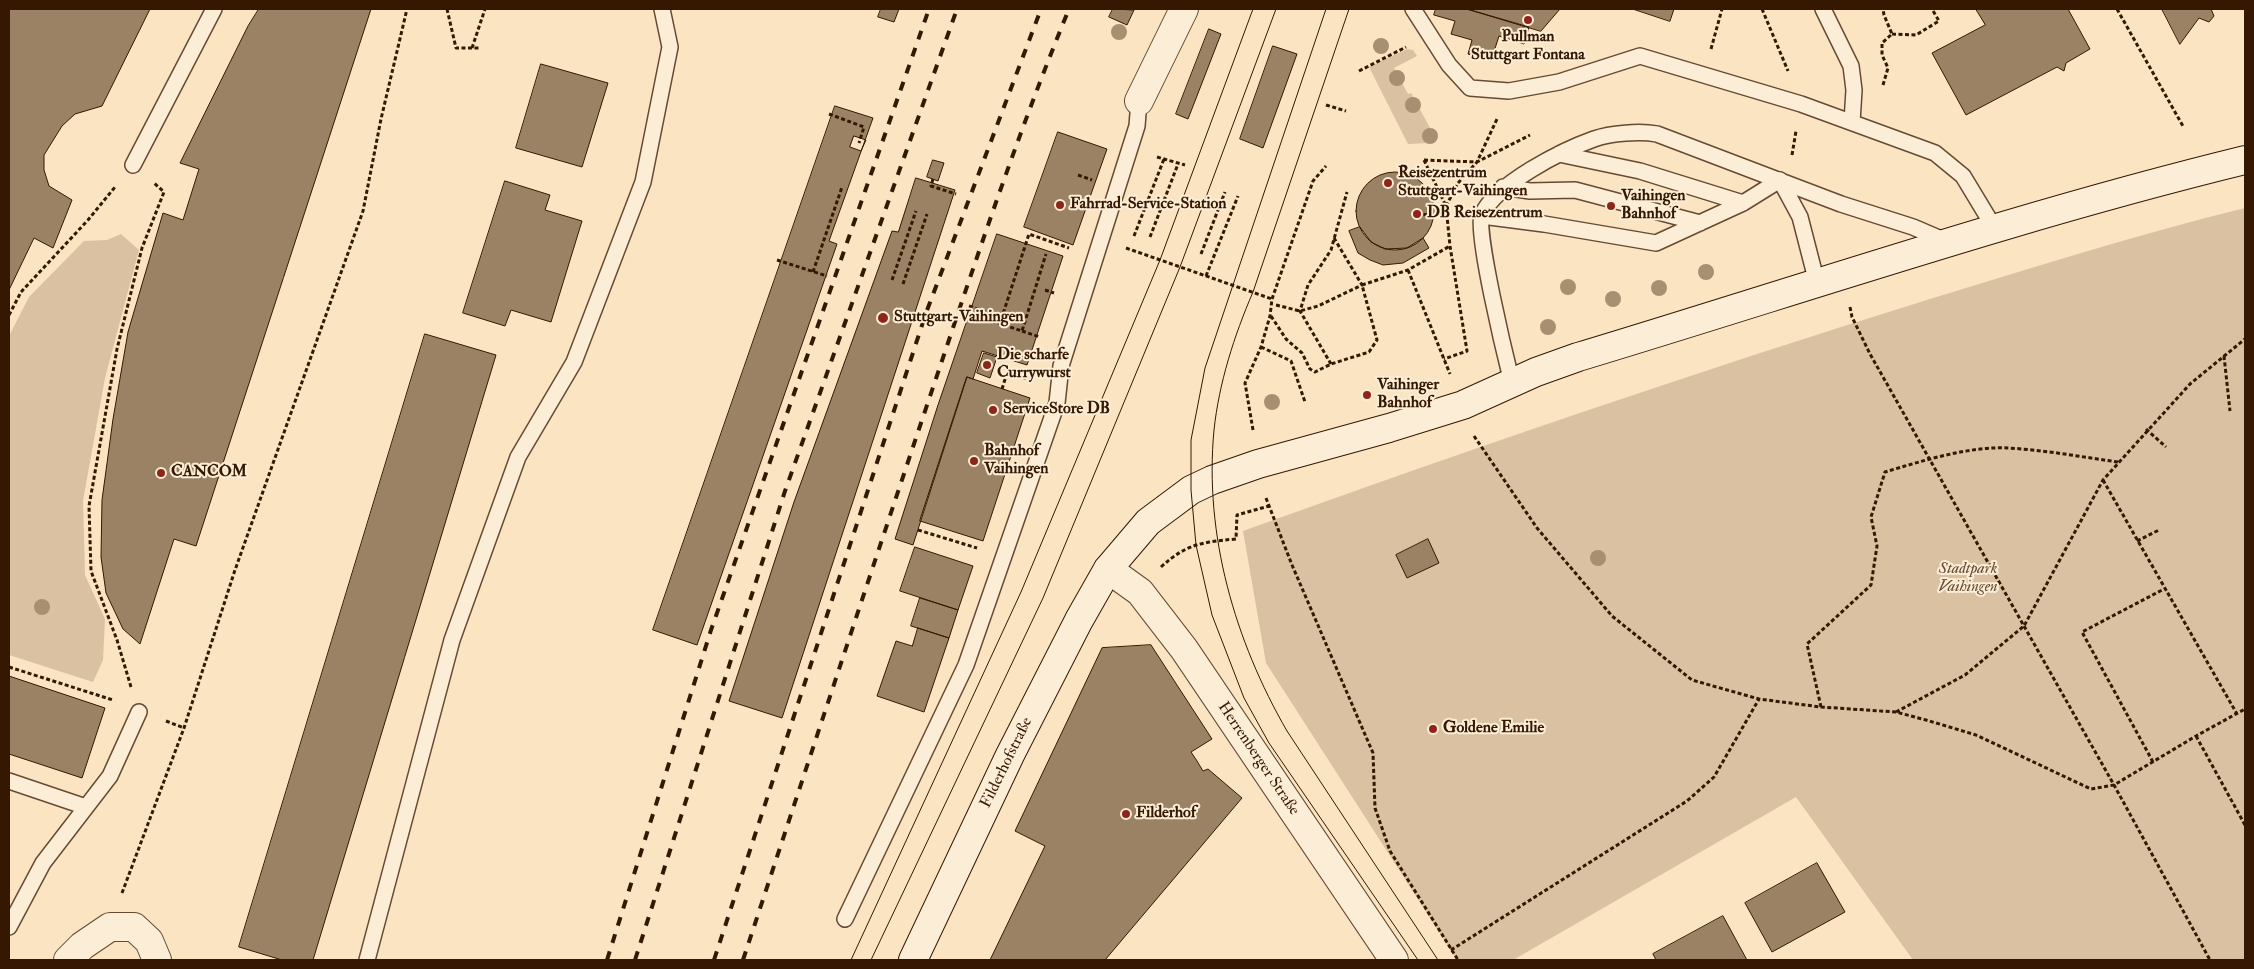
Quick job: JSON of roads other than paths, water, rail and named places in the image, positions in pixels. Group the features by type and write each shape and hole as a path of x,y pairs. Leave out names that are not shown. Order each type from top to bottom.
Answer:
{"street":[{"path":"1139,101 1184,9"},
{"name":"Filderhofstraße","path":"913,960 1010,755 1079,620 1108,569 1148,522 1190,490 1258,464 1389,428 1463,405 1578,357 1950,243 2245,160"},
{"name":"Herrenberger Straße","path":"1108,569 1140,592 1184,649 1394,960"},
{"path":"68,960 82,946 110,927 134,927 149,941 157,960"}],"lane":[{"path":"133,165 214,9"},
{"path":"356,960 368,953 452,640 518,457 574,362 643,182 670,47 662,9"},
{"path":"1413,9 1449,65 1470,88 1509,91 1560,82 1640,56 1801,104 1935,153 1963,176 1995,230"},
{"path":"1823,9 1851,66 1854,90 1852,122"},
{"path":"845,919 966,665 1057,403 1061,366 1137,126 1139,101"},
{"path":"1512,383 1500,339 1482,237 1482,216 1503,187 1559,154 1595,139 1643,132 1658,134 1808,192 1913,227 1950,243"},
{"path":"1559,154 1640,171 1743,202"},
{"path":"1482,216 1544,224 1656,243 1743,202 1780,180"},
{"path":"1780,180 1800,217 1817,283"},
{"path":"1503,187 1530,191 1575,190 1700,223"},
{"path":"9,927 43,863 110,776 138,712"},
{"path":"9,782 86,807"}],"tram line":[{"path":"851,960 1021,592 1160,260 1253,9"},
{"path":"871,960 1043,598 1180,267 1276,9"},
{"path":"1326,9 1205,368 1191,440 1191,490 1196,545 1212,615 1244,698 1269,743 1418,960"},
{"path":"1349,9 1224,377 1214,430 1212,469 1214,509 1219,548 1238,624 1252,661 1269,697 1287,731 1438,960"}],"railway":[{"path":"607,960 711,630 929,9"},
{"path":"635,960 785,491 957,9"},
{"path":"714,960 926,313 1041,9"},
{"path":"743,960 974,267 1010,163 1069,9"}],"place":[{"name":"Pullman Stuttgart Fontana","path":"1528,20"},
{"name":"Reisezentrum Stuttgart-Vaihingen","path":"1388,183"},
{"name":"Fahrrad-Service-Station","path":"1060,205"},
{"name":"Vaihingen Bahnhof","path":"1611,206"},
{"name":"DB Reisezentrum","path":"1417,214"},
{"name":"Stuttgart-Vaihingen","path":"883,318"},
{"name":"Die scharfe Currywurst","path":"987,365"},
{"name":"Vaihinger Bahnhof","path":"1367,395"},
{"name":"ServiceStore DB","path":"993,410"},
{"name":"Bahnhof Vaihingen","path":"974,461"},
{"name":"CANCOM","path":"161,473"},
{"name":"Goldene Emilie","path":"1433,729"},
{"name":"Filderhof","path":"1126,814"}],"park label":[{"name":"Stadtpark Vaihingen","path":"1968,579"}]}
